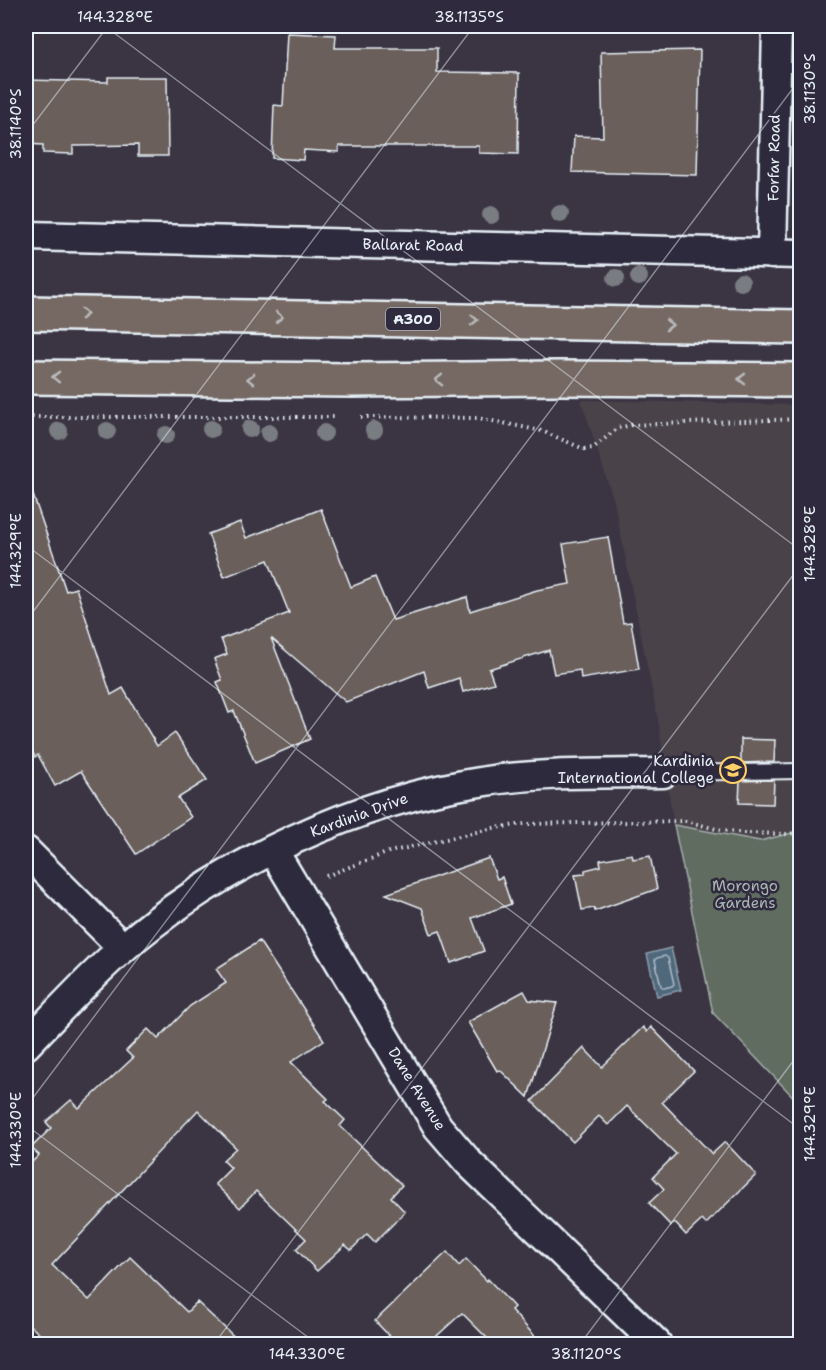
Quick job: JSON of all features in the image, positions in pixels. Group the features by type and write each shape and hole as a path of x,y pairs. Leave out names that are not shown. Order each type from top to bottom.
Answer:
{"highway":[{"name":"A300","path":"26,313 801,327"},
{"path":"26,377 801,380"}],"street":[{"name":"Forfar Road","path":"772,254 777,26"},
{"name":"Ballarat Road","path":"26,236 801,254"},
{"name":"Kardinia Drive","path":"26,1045 123,948 181,903 273,850 393,801 475,783 540,775 663,773"},
{"name":"Dane Avenue","path":"273,850 438,1127 470,1162 657,1344"},
{"path":"26,851 123,948"}],"lane":[{"name":"Kardinia Drive","path":"663,773 801,771"}],"path":[{"path":"26,417 338,417"},
{"path":"360,417 478,418 542,431 584,449 593,448 618,428 631,425 801,419"},
{"path":"326,876 388,852 494,828 525,824 686,820 716,829 744,833 801,832"}],"shaded area":[{"name":"Kardinia International College","path":"581,400 800,405 800,1104 713,1013 673,821 658,720 614,501"}],"green space":[{"name":"Morongo Gardens","path":"674,825 760,841 800,831 800,1104 713,1013"}],"water":[{"path":"671,948 681,990 657,996 647,954"}],"building":[{"path":"287,33 336,35 335,48 437,48 437,72 519,73 518,154 479,153 479,146 339,146 339,152 304,150 303,160 272,158 274,105 283,106"},
{"path":"700,50 697,175 572,172 574,136 603,137 601,52"},
{"path":"108,77 167,77 168,156 138,156 138,145 73,146 73,154 43,153 43,145 26,144 26,80 108,82"},
{"path":"26,486 30,486 66,591 76,588 111,695 123,688 157,746 175,733 207,780 178,798 191,817 136,854 81,771 55,786 38,755 35,757 26,739"},
{"path":"321,509 351,587 375,577 393,620 467,597 470,611 537,590 570,584 563,544 608,537 623,623 631,622 639,669 581,679 580,670 554,674 549,650 489,669 494,683 463,692 459,678 429,688 424,671 346,702 271,638 310,739 255,763 234,711 229,713 217,682 222,680 214,659 227,654 221,639 289,613 268,560 224,577 208,534 240,522 246,538"},
{"path":"741,739 775,740 774,762 741,763"},
{"path":"774,780 773,804 739,803 740,781"},
{"path":"632,854 633,859 650,856 657,889 595,911 594,908 582,910 575,875 585,874 585,870 601,866 600,860"},
{"path":"489,858 497,879 502,877 511,904 472,918 484,951 451,963 440,931 431,934 422,908 386,894"},
{"path":"259,941 324,1040 291,1062 328,1099 325,1101 345,1120 340,1126 402,1185 391,1197 405,1212 375,1242 367,1234 351,1250 345,1245 317,1271 296,1249 306,1239 256,1191 240,1208 215,1184 231,1168 223,1160 236,1148 198,1110 52,1265 89,1300 130,1257 187,1312 197,1302 242,1344 51,1344 26,1322 26,1168 39,1155 31,1148 51,1128 46,1122 71,1100 79,1108 133,1058 126,1051 148,1029 158,1039 190,1006 226,983 216,969"},
{"path":"524,991 529,1000 557,1003 528,1097 500,1070 497,1071 468,1022"},
{"path":"643,1027 647,1032 651,1027 694,1071 662,1102 712,1154 725,1142 756,1175 706,1224 702,1220 686,1235 674,1222 671,1226 649,1203 664,1189 653,1177 676,1154 627,1106 608,1125 599,1116 573,1142 532,1101 584,1048 602,1067"},
{"path":"447,1252 459,1266 466,1259 487,1281 488,1279 514,1307 511,1310 542,1344 493,1344 462,1313 428,1344 397,1344 375,1321"}],"place":[{"name":"Kardinia International College","path":"733,770"}]}
